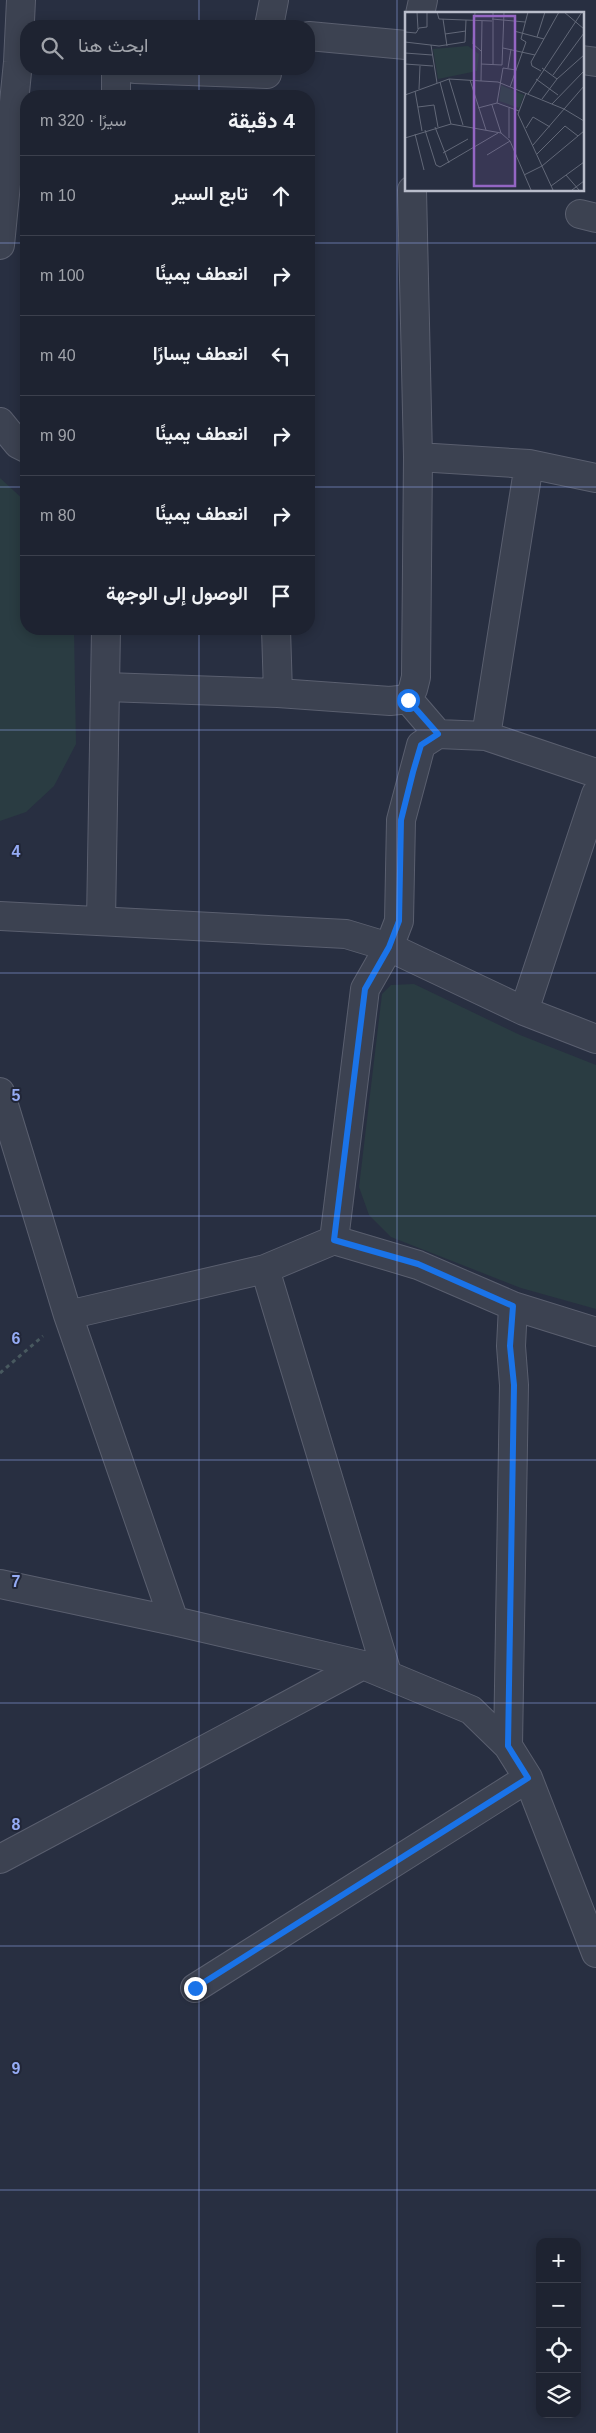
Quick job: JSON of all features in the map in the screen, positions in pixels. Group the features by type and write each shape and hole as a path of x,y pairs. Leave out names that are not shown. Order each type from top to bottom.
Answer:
{"street":[{"path":"0,245 21,0"},
{"path":"270,20 274,0"},
{"path":"315,37 405,45"},
{"path":"116,75 116,90"},
{"path":"208,75 268,80"},
{"path":"408,700 414,689 416,677 418,457 412,191"},
{"path":"0,422 20,445"},
{"path":"418,457 529,464 596,478"},
{"path":"486,736 529,464"},
{"path":"102,921 106,635"},
{"path":"276,635 278,693"},
{"path":"106,687 278,693 390,701 408,700"},
{"path":"408,700 438,734"},
{"path":"334,1240 365,989 389,947 399,921 401,820 421,745 438,734 486,736 596,773"},
{"path":"524,1011 596,794"},
{"path":"0,916 346,934 389,947 524,1011 596,1040"},
{"path":"0,1092 68,1315 174,1621"},
{"path":"68,1315 265,1269 334,1240 418,1264 513,1306 596,1332"},
{"path":"265,1269 375,1669"},
{"path":"508,1746 514,1385 510,1346 513,1306"},
{"path":"0,1584 174,1621 375,1669 471,1710 508,1746 528,1778 596,1953"},
{"path":"0,1859 375,1669"},
{"path":"195,1988 528,1778"}],"path":[{"path":"0,1373 68,1315"}],"shaded area":[{"path":"0,478 20,496 20,635 74,635 76,744 54,786 26,812 0,821"},
{"path":"414,984 520,1035 596,1065 596,1309 521,1288 391,1237 369,1215 359,1187 382,994 391,985"}],"route":[{"path":"195,1988 528,1778 508,1746 514,1385 510,1346 513,1306 418,1264 334,1240 365,989 389,947 399,921 401,820 421,745 438,734 408,700"}]}
